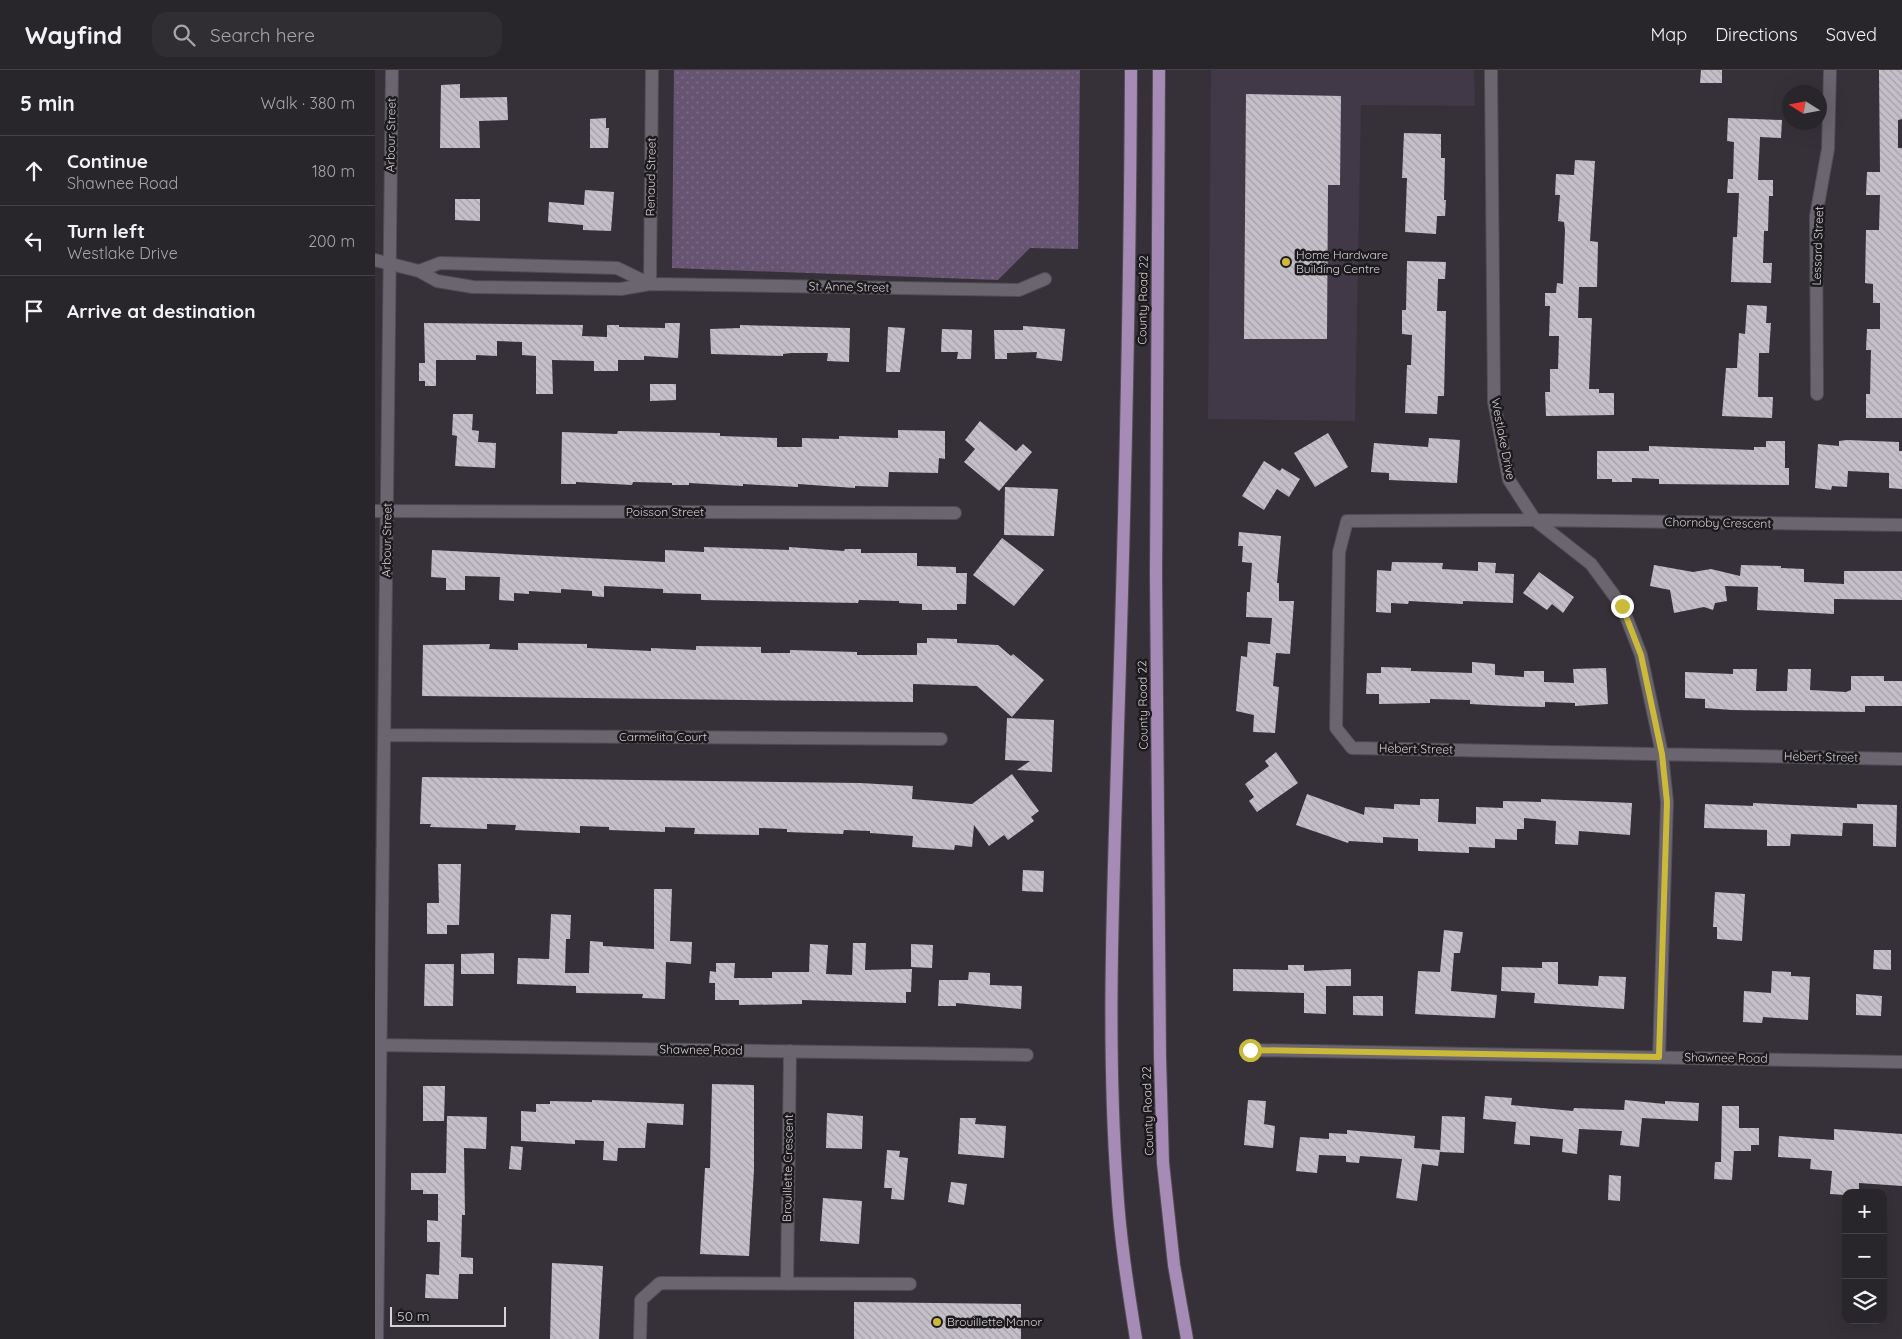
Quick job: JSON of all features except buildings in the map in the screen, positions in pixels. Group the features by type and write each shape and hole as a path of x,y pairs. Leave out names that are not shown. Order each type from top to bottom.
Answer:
{"main road":[{"name":"County Road 22","path":"1131,70 1125,462 1112,975 1113,1104 1117,1188 1123,1259 1136,1339"},
{"name":"County Road 22","path":"1159,70 1155,487 1160,1057 1163,1163 1174,1265 1187,1339"}],"street":[{"name":"Arbour Street","path":"377,1339 378,1045 385,735 381,511 390,264 392,70"},
{"name":"Renaud Street","path":"650,284 652,70"},
{"name":"Westlake Drive","path":"1491,70 1494,402 1509,480 1535,520 1591,564 1622,606 1641,655 1662,754 1667,802 1659,1057"},
{"name":"Lessard Street","path":"1817,394 1817,216 1828,149 1830,70"},
{"name":"St. Anne Street","path":"375,260 419,271 437,282 473,287 621,289 650,284 1019,290 1045,279"},
{"name":"St. Anne Street","path":"419,271 440,262 617,268 650,284"},
{"name":"Poisson Street","path":"381,511 955,513"},
{"name":"Chornoby Crescent","path":"1535,520 1902,525"},
{"name":"Hebert Street","path":"1535,520 1347,521 1339,552 1336,728 1352,748 1902,759"},
{"name":"Carmelita Court","path":"385,735 941,739"},
{"name":"Shawnee Road","path":"378,1045 1027,1055"},
{"name":"Shawnee Road","path":"1250,1050 1902,1062"},
{"name":"Brouillette Crescent","path":"787,1284 790,1051"},
{"path":"640,1339 641,1300 660,1283 910,1284"}],"shaded area":[{"path":"674,70 1080,70 1078,249 1030,248 998,280 672,268"},
{"path":"1211,70 1474,70 1475,106 1361,105 1355,421 1208,419"}],"place":[{"name":"Home Hardware Building Centre","path":"1286,262"},
{"name":"Brouillette Manor","path":"937,1322"}],"route":[{"path":"1250,1050 1659,1057 1667,802 1662,754 1641,655 1622,606"}]}
